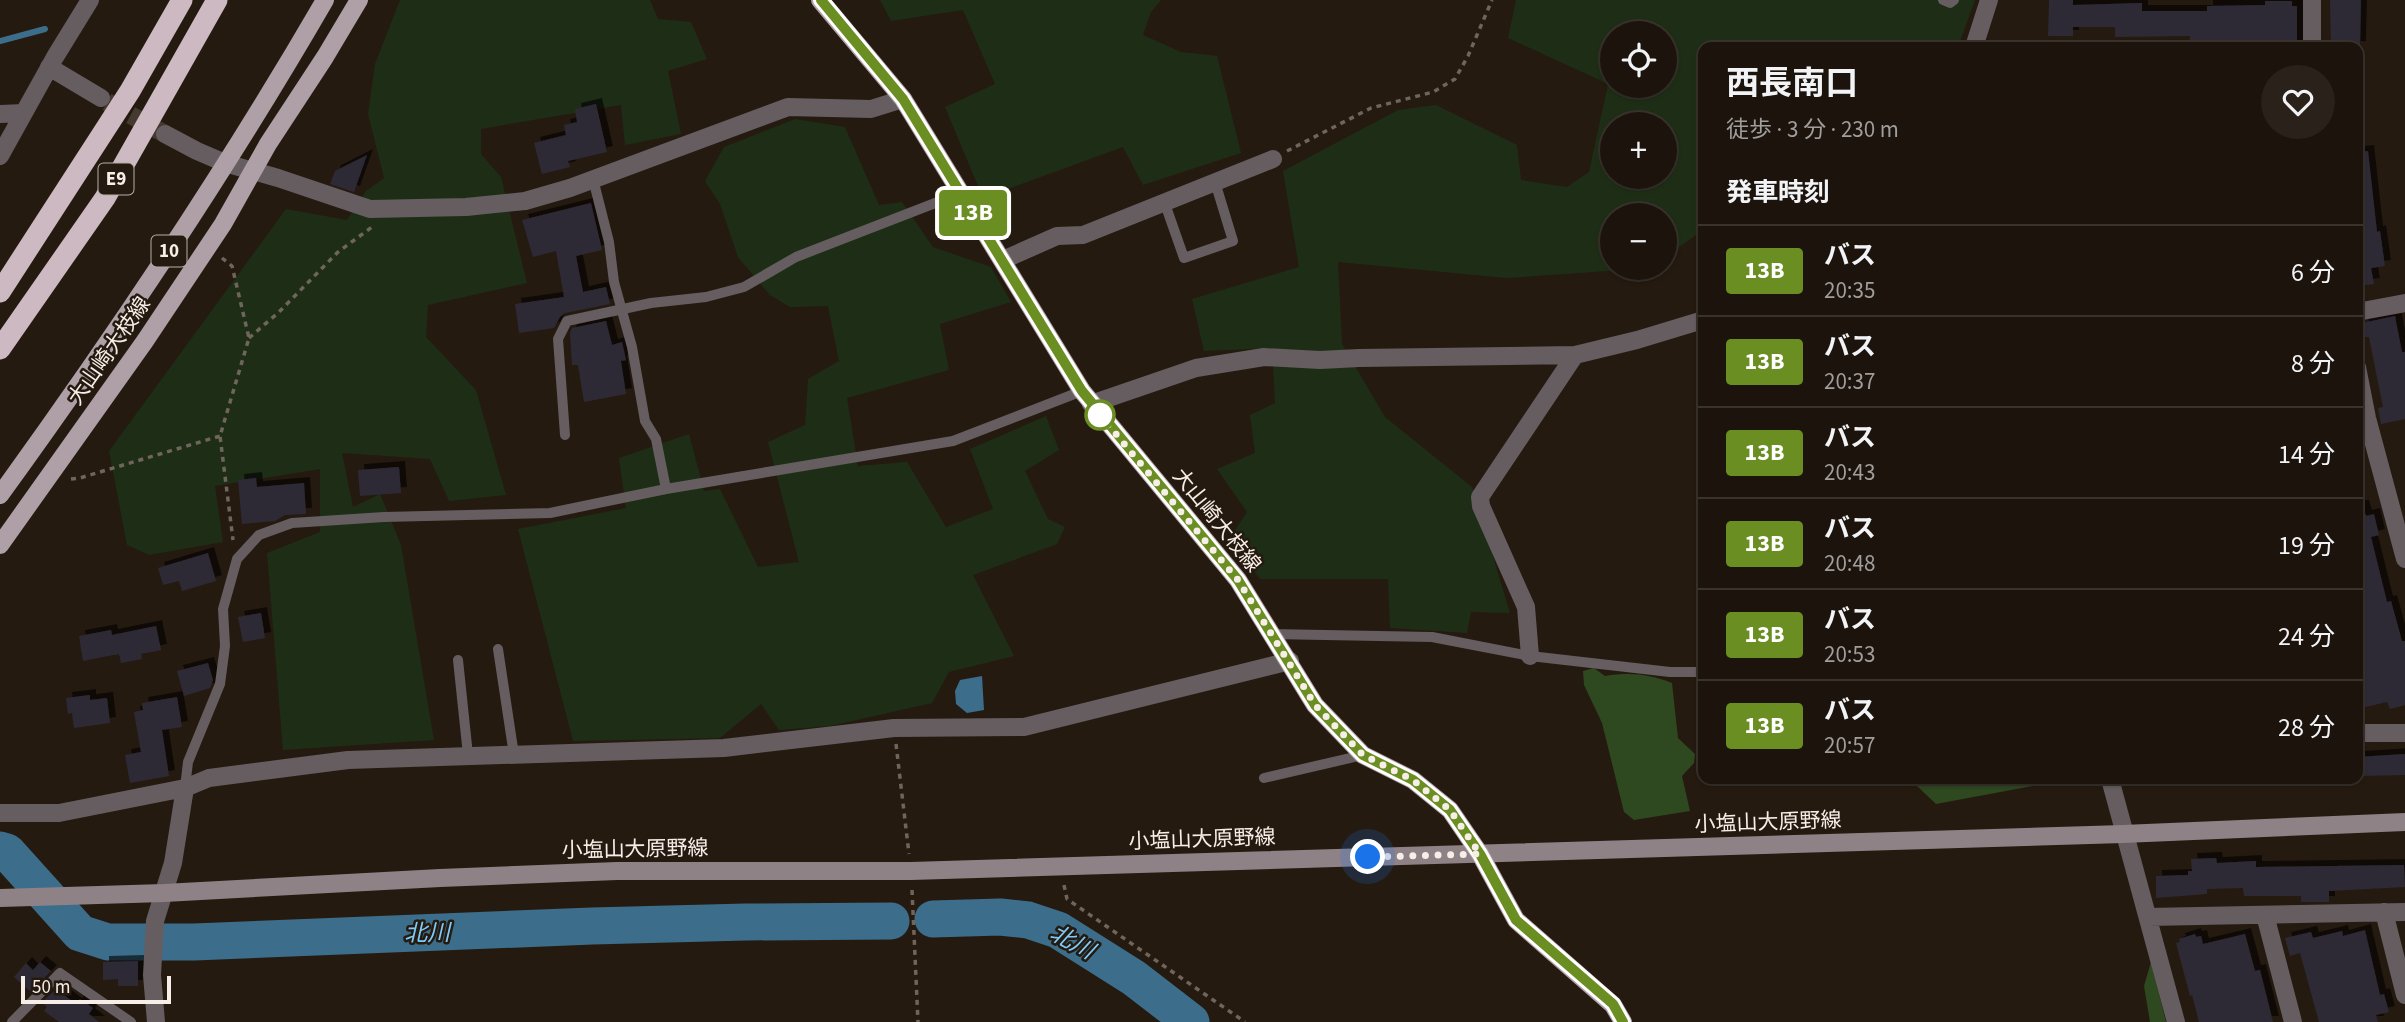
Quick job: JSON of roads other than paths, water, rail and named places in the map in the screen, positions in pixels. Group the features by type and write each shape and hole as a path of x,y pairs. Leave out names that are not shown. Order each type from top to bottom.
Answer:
{"highway":[{"name":"E9","path":"0,292 130,91 182,0"},
{"name":"E9","path":"0,349 105,198 217,0"}],"main road":[{"name":"大山崎大枝線","path":"0,495 99,356 225,163 325,0"},
{"name":"大山崎大枝線","path":"0,545 145,341 208,247 359,0"},
{"name":"大山崎大枝線","path":"820,0 903,99 1086,398 1238,580 1315,705 1363,755 1413,780 1450,810 1480,854 1516,920 1613,1004 1623,1022"},
{"name":"小塩山大原野線","path":"0,898 164,893 617,871 911,871 2123,834 2405,822"}],"street":[{"path":"0,156 90,0"},
{"path":"1976,42 1989,0"},
{"path":"2312,0 2312,42"},
{"path":"49,67 101,99"},
{"path":"165,134 225,163 370,209 466,207 526,201 570,188 788,107 871,109 903,99"},
{"path":"0,114 24,113"},
{"path":"1003,260 1057,236 1083,235 1273,159"},
{"path":"2363,311 2405,303"},
{"path":"1086,398 1196,368 1265,357 1320,360 1575,355 1698,321"},
{"path":"1530,656 1526,607 1480,497 1575,355"},
{"path":"2363,422 2405,559"},
{"path":"0,813 58,813 185,788 209,778 335,762 468,755 724,748 894,728 1024,727 1290,661"},
{"path":"2363,733 2405,733"},
{"path":"2111,784 2176,1022"},
{"path":"156,1022 152,975 155,921 173,863 185,788"},
{"path":"2384,912 2405,995"},
{"path":"2148,917 2405,912"},
{"path":"2265,915 2293,1022"}],"lane":[{"path":"1943,0 1950,3 1954,0"},
{"path":"593,179 609,242 614,282 632,347 645,421 656,439 666,489"},
{"path":"1164,201 1184,258 1233,241 1215,182"},
{"path":"565,435 558,339 567,321 651,303 706,297 744,287 796,257 961,193"},
{"path":"185,788 188,762 220,684 225,646 223,609 237,559 259,535 292,523 384,517 550,513 666,489 953,441 1086,398"},
{"path":"1270,634 1432,637 1530,656 1670,672 1698,672"},
{"path":"498,649 514,755"},
{"path":"458,660 468,755"},
{"path":"1264,778 1363,755"},
{"path":"12,1022 60,973 131,1022"}],"water":[{"path":"982,676 984,710 967,713 956,704 955,691 960,680"}],"waterway":[{"path":"0,41 45,29"},
{"name":"北川","path":"0,850 7,852 80,933 108,942 194,942 592,926 891,921"},
{"name":"北川","path":"933,919 1000,917 1028,920 1058,930 1134,978 1191,1022"}],"tunnel":[{"path":"107,102 165,134"}]}
